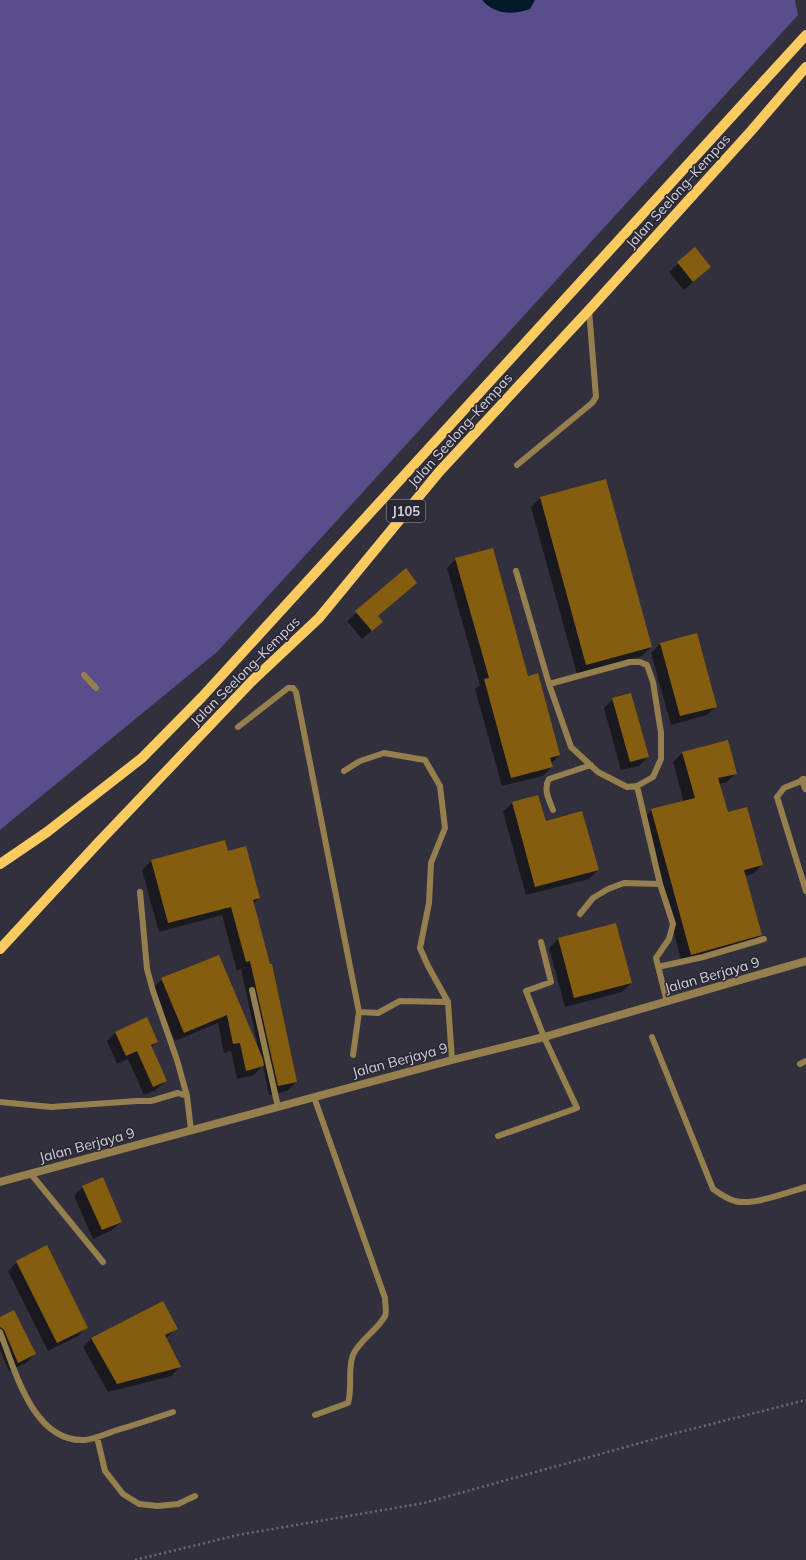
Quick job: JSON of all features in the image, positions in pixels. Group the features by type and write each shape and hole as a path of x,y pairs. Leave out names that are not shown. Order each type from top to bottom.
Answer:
{"main road":[{"name":"Jalan Seelong–Kempas","path":"0,864 47,832 142,758 202,697 806,35"},
{"name":"Jalan Seelong–Kempas","path":"0,949 97,844 253,680 319,618 439,472 589,310 751,131 806,67"}],"street":[{"path":"805,780 806,788"},
{"name":"Jalan Berjaya 9","path":"0,1182 452,1060 544,1038 806,961"}],"lane":[{"path":"517,465 592,403 596,397 589,310"},
{"path":"516,571 549,684 571,747 598,772 627,787 637,786 652,777 661,759 661,733 653,682 647,665 640,662 630,662 549,684"},
{"path":"84,675 96,688"},
{"path":"238,727 288,688 293,688 297,700 359,1012 353,1055"},
{"path":"344,771 360,761 384,753 398,755 424,760 440,786 445,828 431,863 430,903 420,948 448,1002 452,1060"},
{"path":"553,810 546,791 549,779 591,765"},
{"path":"805,780 784,788 777,796 806,891"},
{"path":"637,786 660,884 673,924 668,939 656,958 667,1002"},
{"path":"580,914 593,898 608,889 624,883 660,884"},
{"path":"140,892 149,976 177,1060 187,1096 191,1130"},
{"path":"658,967 704,957 764,939"},
{"path":"498,1136 577,1108 544,1038 526,991 551,982 541,942"},
{"path":"252,990 278,1107"},
{"path":"359,1012 378,1013 400,1001 448,1002"},
{"path":"652,1037 713,1189 724,1197 736,1202 748,1203 806,1187"},
{"path":"0,1102 51,1107 151,1101 178,1093 187,1096"},
{"path":"314,1097 385,1298 385,1315 353,1355 349,1376 351,1393 348,1403 316,1415"},
{"path":"31,1174 103,1262"},
{"path":"0,1332 26,1398 46,1426 60,1435 68,1438 84,1440 173,1412"},
{"path":"97,1437 105,1471 123,1494 139,1504 158,1506 178,1504 195,1496"}],"path":[{"path":"136,1560 238,1535 424,1503 676,1433 806,1400"}],"shaded area":[{"path":"0,0 795,0 798,15 217,652 0,830"}],"water":[{"path":"482,0 535,0 530,9 511,13 493,9"}],"building":[{"path":"695,247 711,267 693,282 677,262"},
{"path":"606,479 652,647 586,665 540,497"},
{"path":"493,548 528,676 538,673 560,755 550,758 553,767 511,778 484,679 489,678 455,558"},
{"path":"406,568 417,583 378,616 383,622 372,631 355,611"},
{"path":"697,633 717,707 680,716 660,643"},
{"path":"631,693 649,757 630,762 612,698"},
{"path":"728,740 737,774 718,778 728,812 747,807 763,865 744,870 762,935 691,955 651,809 695,798 682,752"},
{"path":"538,795 546,821 582,811 599,870 535,887 512,802"},
{"path":"225,840 228,851 246,846 260,898 253,900 270,964 272,964 297,1082 278,1086 250,961 246,962 231,907 168,923 151,860"},
{"path":"616,923 632,983 574,998 558,938"},
{"path":"219,955 263,1059 264,1066 246,1071 240,1043 233,1044 227,1015 184,1033 161,978"},
{"path":"147,1017 158,1042 151,1045 167,1081 153,1087 137,1051 126,1056 115,1032"},
{"path":"103,1177 122,1222 102,1230 82,1186"},
{"path":"47,1245 88,1328 57,1343 16,1261"},
{"path":"163,1301 178,1329 165,1335 181,1367 117,1384 91,1338"},
{"path":"14,1310 36,1354 18,1363 4,1330 0,1327 0,1317"}]}
